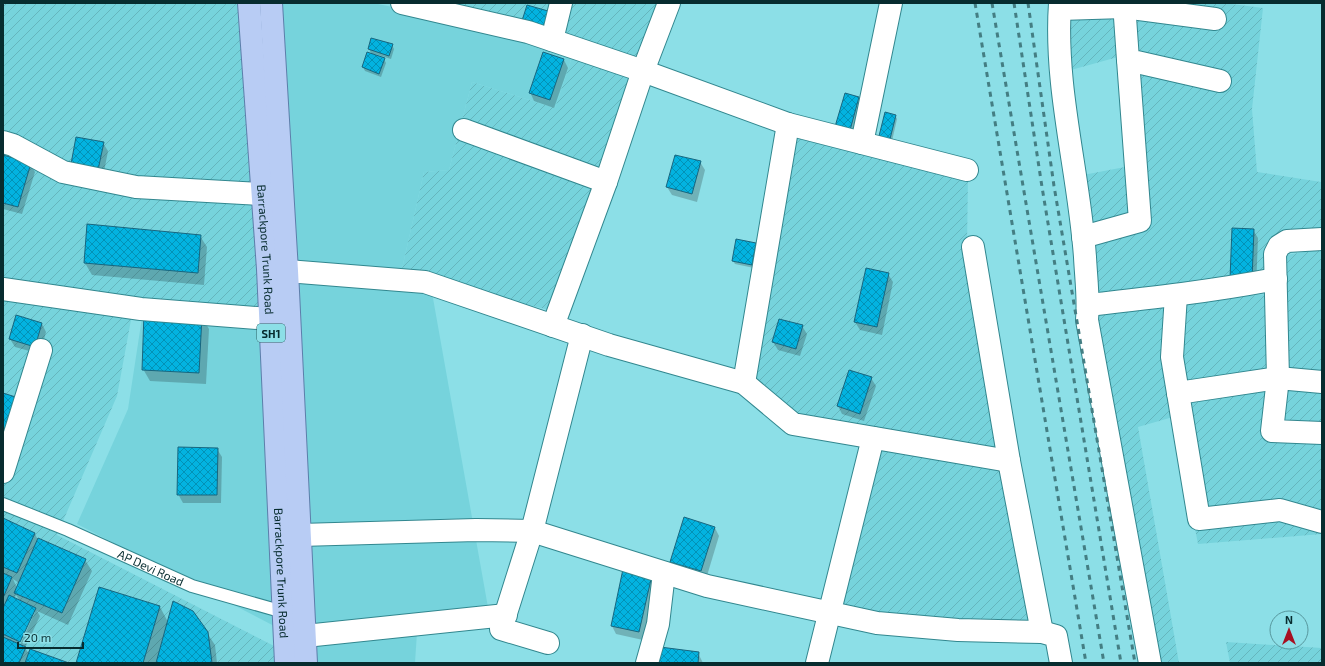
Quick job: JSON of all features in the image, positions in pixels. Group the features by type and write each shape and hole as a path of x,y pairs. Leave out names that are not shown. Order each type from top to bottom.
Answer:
{"main road":[{"name":"Barrackpore Trunk Road","path":"248,3 270,319 283,612 298,631"},
{"name":"Barrackpore Trunk Road","path":"271,3 287,271 300,535 298,631 306,663"},
{"name":"Barrackpore Trunk Road","path":"286,663 298,631"}],"street":[{"path":"402,3 438,8 528,32 643,71 788,124 967,170"},
{"path":"552,40 561,3"},
{"path":"553,326 606,182 643,71 669,3"},
{"path":"862,143 891,3"},
{"path":"1083,237 1140,221 1124,5"},
{"path":"1150,663 1087,320 1088,305 1083,237 1060,71 1060,6 1124,5 1215,19"},
{"path":"1128,60 1220,81"},
{"path":"744,383 788,124"},
{"path":"464,130 606,182"},
{"path":"3,142 13,145 63,172 136,187 262,194"},
{"path":"1322,239 1287,241 1279,246 1275,254 1278,378 1272,431 1322,433"},
{"path":"973,247 1009,461 1042,632"},
{"path":"287,271 425,282 609,344 744,383 793,424 1009,461"},
{"path":"1088,305 1238,287 1276,279"},
{"path":"3,289 141,309 270,319"},
{"path":"1176,295 1172,357 1199,519 1280,510 1322,522"},
{"path":"548,643 501,629 532,531 582,335"},
{"path":"3,472 41,350"},
{"path":"1178,393 1278,378 1322,382"},
{"path":"817,663 873,438"},
{"path":"300,535 476,530 532,531 707,586 830,613 885,623 958,630 1042,632 1056,636 1061,663"},
{"path":"647,663 658,624 664,573"},
{"path":"298,631 506,615"}],"lane":[{"name":"AP Devi Road","path":"3,504 68,530 192,586 283,612"}],"shaded area":[{"path":"3,3 241,3 249,161 261,314 133,309 117,396 57,535 278,648 278,663 3,663"},
{"path":"258,3 373,3 505,30 573,54 555,108 472,82 449,170 424,172 401,273 278,263"},
{"path":"422,3 661,3 640,62"},
{"path":"1066,3 1224,3 1263,8 1252,109 1257,172 1321,182 1321,233 1277,235 1271,281 1097,296 1083,175 1146,163 1136,52 1071,70"},
{"path":"573,54 634,74 553,311 401,273 424,172 449,170 472,82 555,108"},
{"path":"793,133 968,175 967,248 1033,625 884,615 841,607 879,431 793,416 749,379"},
{"path":"1322,249 1322,534 1198,544 1173,417 1138,427 1179,663 1154,663 1095,316 1122,309 1286,292 1286,255"},
{"path":"278,274 431,287 489,613 278,628 77,524 128,409 143,311"},
{"path":"417,632 415,663 294,663 293,644"},
{"path":"1226,642 1269,645 1269,650 1309,650 1309,647 1322,648 1322,663 1230,663"}],"building":[{"path":"527,5 555,13 549,32 521,24"},
{"path":"371,38 393,44 389,56 368,49"},
{"path":"367,52 385,58 379,74 362,67"},
{"path":"543,52 564,59 550,100 529,93"},
{"path":"845,93 859,97 849,134 834,130"},
{"path":"885,112 896,115 888,147 877,144"},
{"path":"76,137 104,142 98,170 71,164"},
{"path":"3,155 31,163 18,207 3,203"},
{"path":"675,155 701,161 692,194 666,187"},
{"path":"87,224 201,235 198,273 84,263"},
{"path":"1232,228 1254,229 1252,280 1230,279"},
{"path":"736,239 756,243 752,265 732,261"},
{"path":"866,268 889,273 877,327 854,322"},
{"path":"144,313 202,316 199,373 142,370"},
{"path":"16,315 42,323 35,347 9,339"},
{"path":"779,319 803,325 796,349 772,342"},
{"path":"849,370 872,377 860,414 837,406"},
{"path":"3,393 25,400 3,435"},
{"path":"178,447 218,448 217,495 177,495"},
{"path":"684,517 715,527 701,571 670,562"},
{"path":"3,518 35,533 17,573 3,567"},
{"path":"38,538 86,559 62,613 14,593"},
{"path":"623,569 652,575 639,632 611,626"},
{"path":"3,573 12,577 3,598"},
{"path":"99,587 160,606 143,663 76,663"},
{"path":"9,595 36,608 20,642 3,634 3,608"},
{"path":"173,601 193,611 208,632 212,663 156,663"},
{"path":"3,637 26,647 19,663 3,663"},
{"path":"660,647 699,652 698,663 658,663"},
{"path":"30,649 69,663 25,663"}],"railway":[{"path":"975,3 1086,663"},
{"path":"992,3 1104,663"},
{"path":"1014,3 1042,187 1121,663"},
{"path":"1028,3 1054,186 1135,663"}]}
